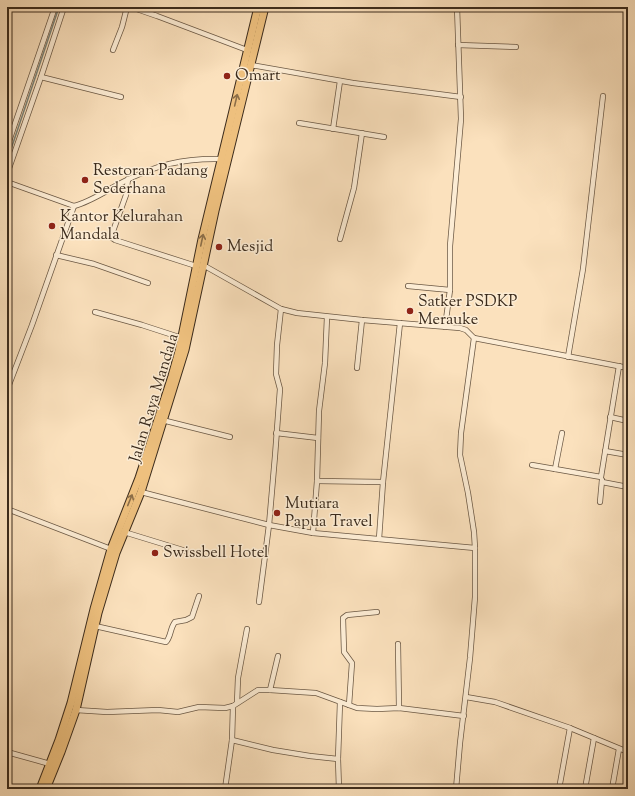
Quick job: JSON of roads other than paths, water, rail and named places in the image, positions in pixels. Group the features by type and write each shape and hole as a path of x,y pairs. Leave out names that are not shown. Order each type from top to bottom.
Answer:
{"highway":[{"name":"Jalan Raya Mandala","path":"45,789 50,764 71,703 116,553 141,492 161,420 250,65 258,7"},
{"name":"Jalan Raya Mandala","path":"45,789 61,752 76,710 102,578 111,550 161,420 185,350 221,159 247,50 253,41 265,7"}],"street":[{"path":"7,147 55,7"},
{"path":"7,174 64,7"},
{"path":"113,50 122,27 127,7"},
{"path":"131,7 247,50"},
{"path":"445,327 450,290 450,246 461,119 457,7"},
{"path":"458,45 516,47"},
{"path":"250,65 340,81 461,97"},
{"path":"41,77 121,97"},
{"path":"333,129 340,81"},
{"path":"568,356 583,268 603,96"},
{"path":"299,123 384,137"},
{"path":"340,239 354,188 362,134"},
{"path":"7,390 32,325 74,206 128,179 176,162 221,159"},
{"path":"128,179 126,195 112,234 112,238 200,265 281,309 296,313 327,317 463,329 474,338 628,368"},
{"path":"7,182 74,206"},
{"path":"56,255 94,264 148,283"},
{"path":"408,286 450,290"},
{"path":"259,602 269,525 280,389 276,374 277,345 281,309"},
{"path":"95,312 182,338"},
{"path":"313,533 317,481 319,411 325,363 327,317"},
{"path":"357,368 362,320"},
{"path":"379,539 383,482 400,323"},
{"path":"456,789 475,597 475,548 468,493 460,454 461,433 474,338"},
{"path":"600,502 605,451 618,366"},
{"path":"610,417 628,421"},
{"path":"161,420 230,437"},
{"path":"276,433 318,438"},
{"path":"555,469 562,433"},
{"path":"605,451 628,455"},
{"path":"532,465 602,479 628,487"},
{"path":"317,481 383,482"},
{"path":"141,492 269,525 313,533 475,548"},
{"path":"7,509 111,550"},
{"path":"124,532 186,551"},
{"path":"95,626 166,642 172,627 176,622 192,617 198,596"},
{"path":"348,705 352,663 344,652 343,618 347,615 377,612"},
{"path":"225,789 232,740 238,678 247,629"},
{"path":"398,644 399,708"},
{"path":"270,690 278,656"},
{"path":"76,710 107,712 158,710 178,712 199,707 225,708 235,704 258,690 270,690 316,693 348,705 366,709 399,708 464,716"},
{"path":"466,697 495,702 570,728 628,752"},
{"path":"339,789 338,758 340,702"},
{"path":"559,789 570,728"},
{"path":"585,789 594,738"},
{"path":"232,740 273,750 310,756 338,758"},
{"path":"612,789 619,749"},
{"path":"7,752 50,764"}],"waterway":[{"path":"7,161 59,7"}],"place":[{"name":"Omart","path":"227,76"},
{"name":"Restoran Padang Sederhana","path":"85,180"},
{"name":"Kantor Kelurahan Mandala","path":"52,226"},
{"name":"Mesjid","path":"219,247"},
{"name":"Satker PSDKP Merauke","path":"410,311"},
{"name":"Mutiara Papua Travel","path":"277,513"},
{"name":"Swissbell Hotel","path":"155,553"}]}
